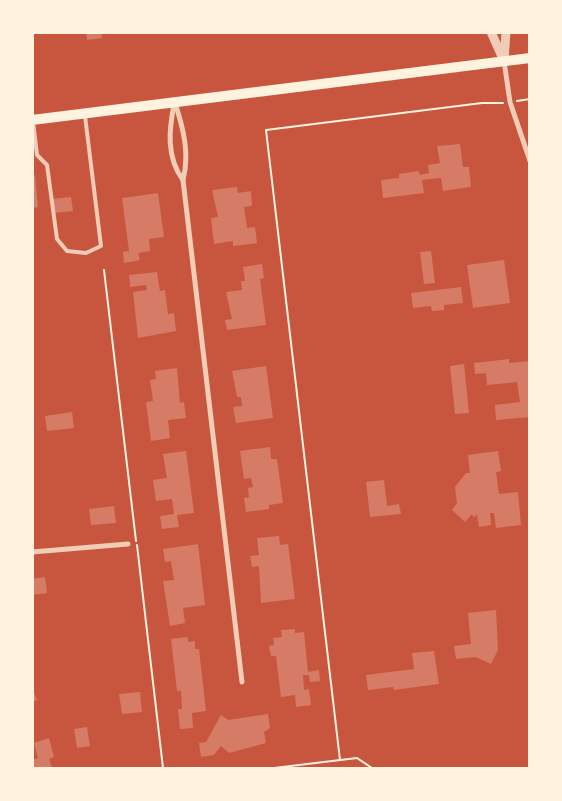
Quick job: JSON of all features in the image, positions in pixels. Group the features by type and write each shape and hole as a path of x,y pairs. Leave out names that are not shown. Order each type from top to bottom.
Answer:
{"main road":[{"path":"33,120 530,58"}],"street":[{"path":"491,32 504,61"},
{"path":"506,32 504,61 510,102 530,161"},
{"path":"174,102 170,129 174,167 183,180"},
{"path":"174,102 183,127 187,167 183,180 242,682"},
{"path":"32,552 128,544"}],"lane":[{"path":"33,120 37,155 46,165 57,239 67,252 86,253 101,246 85,113"}],"path":[{"path":"340,760 266,130 482,103 530,99"},
{"path":"104,270 163,768"},
{"path":"274,768 357,758 372,768"}],"building":[{"path":"86,32 101,32 102,38 87,40"},
{"path":"460,144 463,167 469,167 471,187 443,191 441,178 422,180 424,193 383,198 381,180 399,178 399,174 419,171 420,175 429,173 428,165 440,163 437,146"},
{"path":"32,175 35,175 38,207 32,208"},
{"path":"237,187 238,193 251,191 252,206 244,207 247,228 255,227 257,243 233,246 233,241 214,244 211,218 218,217 212,190"},
{"path":"158,193 164,237 149,239 150,251 138,253 140,260 124,263 123,252 129,251 122,198"},
{"path":"71,197 73,211 53,213 52,199"},
{"path":"431,251 435,283 424,284 420,252"},
{"path":"504,260 510,303 473,308 467,265"},
{"path":"262,264 264,278 260,279 266,325 227,330 225,320 232,319 226,292 242,290 241,281 245,281 243,267"},
{"path":"157,272 160,291 165,290 168,314 174,313 176,331 138,338 133,292 147,290 146,285 130,287 129,275"},
{"path":"461,287 463,303 444,305 444,310 432,311 431,306 413,308 411,293"},
{"path":"509,359 509,363 530,361 530,417 496,420 495,405 520,402 517,382 487,385 486,373 475,374 474,363"},
{"path":"464,364 469,413 455,414 450,366"},
{"path":"266,366 273,418 236,423 233,407 242,406 241,397 237,397 232,371"},
{"path":"177,368 180,403 184,402 186,418 168,420 170,438 151,441 146,402 153,401 150,380 156,379 155,371"},
{"path":"72,412 74,428 47,431 45,416"},
{"path":"270,447 271,459 277,459 283,503 269,505 269,509 246,512 244,498 249,497 248,488 253,487 251,478 244,479 240,451"},
{"path":"186,451 194,513 177,515 179,527 162,529 160,516 174,514 172,499 156,501 153,480 167,478 163,454"},
{"path":"498,451 501,471 496,472 499,494 518,492 521,525 496,528 494,513 490,513 491,525 479,527 477,514 475,517 471,515 465,522 452,510 457,503 455,487 466,473 470,473 468,455"},
{"path":"384,480 387,506 399,504 401,514 370,517 366,482"},
{"path":"114,506 116,523 91,525 89,509"},
{"path":"279,536 280,545 288,544 295,599 261,603 259,566 252,567 250,556 259,555 257,538"},
{"path":"198,544 205,605 183,608 185,623 170,626 163,581 174,580 171,561 165,562 163,549"},
{"path":"45,577 47,593 32,595 32,579"},
{"path":"496,610 498,650 491,664 476,657 456,659 454,646 471,644 468,613"},
{"path":"295,629 295,633 304,632 308,672 319,670 320,681 310,682 309,675 303,675 304,690 309,689 311,705 296,707 295,695 281,697 276,656 271,656 269,646 274,645 273,638 282,637 281,630"},
{"path":"188,637 188,642 195,641 195,649 199,649 206,711 192,713 193,728 180,729 178,709 182,709 181,691 177,691 171,639"},
{"path":"434,651 439,684 394,690 393,687 368,690 366,675 414,669 412,653"},
{"path":"32,687 37,700 32,702"},
{"path":"140,692 142,712 122,714 119,694"},
{"path":"268,714 270,728 264,732 266,743 229,753 221,746 214,755 201,757 199,743 206,742 221,715 228,720"},
{"path":"87,727 90,746 77,748 74,729"},
{"path":"49,738 54,757 49,759 52,768 32,768 32,760 38,758 34,743"}]}
